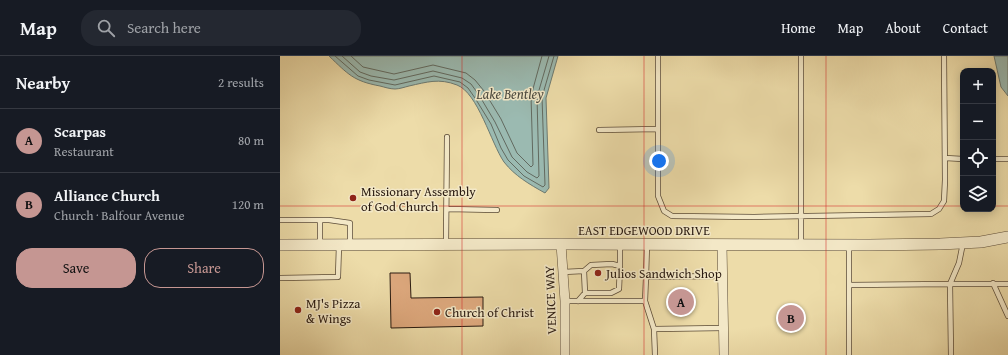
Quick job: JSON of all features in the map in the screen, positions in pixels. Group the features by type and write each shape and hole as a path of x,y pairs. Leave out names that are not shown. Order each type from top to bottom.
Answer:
{"street":[{"name":"EAST EDGEWOOD DRIVE","path":"280,245 849,245 963,243 981,242 1008,237"},
{"name":"VENICE WAY","path":"561,244 565,301 565,355"},
{"path":"722,245 724,276 724,355"}],"lane":[{"path":"658,56 658,196 664,211 672,216 754,217 931,214 938,209 944,201 944,56"},
{"path":"801,56 801,245"},
{"path":"599,130 658,129"},
{"path":"446,244 447,137"},
{"path":"945,158 960,159"},
{"path":"996,159 1008,159"},
{"path":"447,209 497,210"},
{"path":"280,220 320,220 350,223 338,277 280,278"},
{"path":"320,220 320,245"},
{"path":"951,355 950,284 959,263 963,243"},
{"path":"585,293 611,293 619,289 620,244"},
{"path":"647,244 645,301 654,329 655,355"},
{"path":"849,245 849,355"},
{"path":"563,272 584,270 591,265 612,264 620,266"},
{"path":"578,301 585,293 584,270"},
{"path":"646,277 724,276"},
{"path":"993,283 1008,316"},
{"path":"849,285 1008,284"},
{"path":"565,301 645,301"},
{"path":"654,329 724,328"}],"water":[{"name":"Lake Bentley","path":"329,56 558,56 546,98 549,188 545,193 508,167 499,154 478,108 465,90 457,85 433,81 398,89 387,88 357,79 346,72"},
{"path":"994,56 1008,56 1008,96 1001,87"}],"building":[{"name":"Church of Christ","path":"390,273 410,273 411,298 483,297 483,326 391,328"}],"place":[{"name":"Missionary Assembly of God Church","path":"353,198"},
{"name":"Julios Sandwich Shop","path":"598,273"},
{"name":"Scarpas","path":"681,302"},
{"name":"MJ's Pizza & Wings","path":"298,310"},
{"name":"Church of Christ","path":"437,312"},
{"name":"Alliance Church","path":"791,318"}]}
